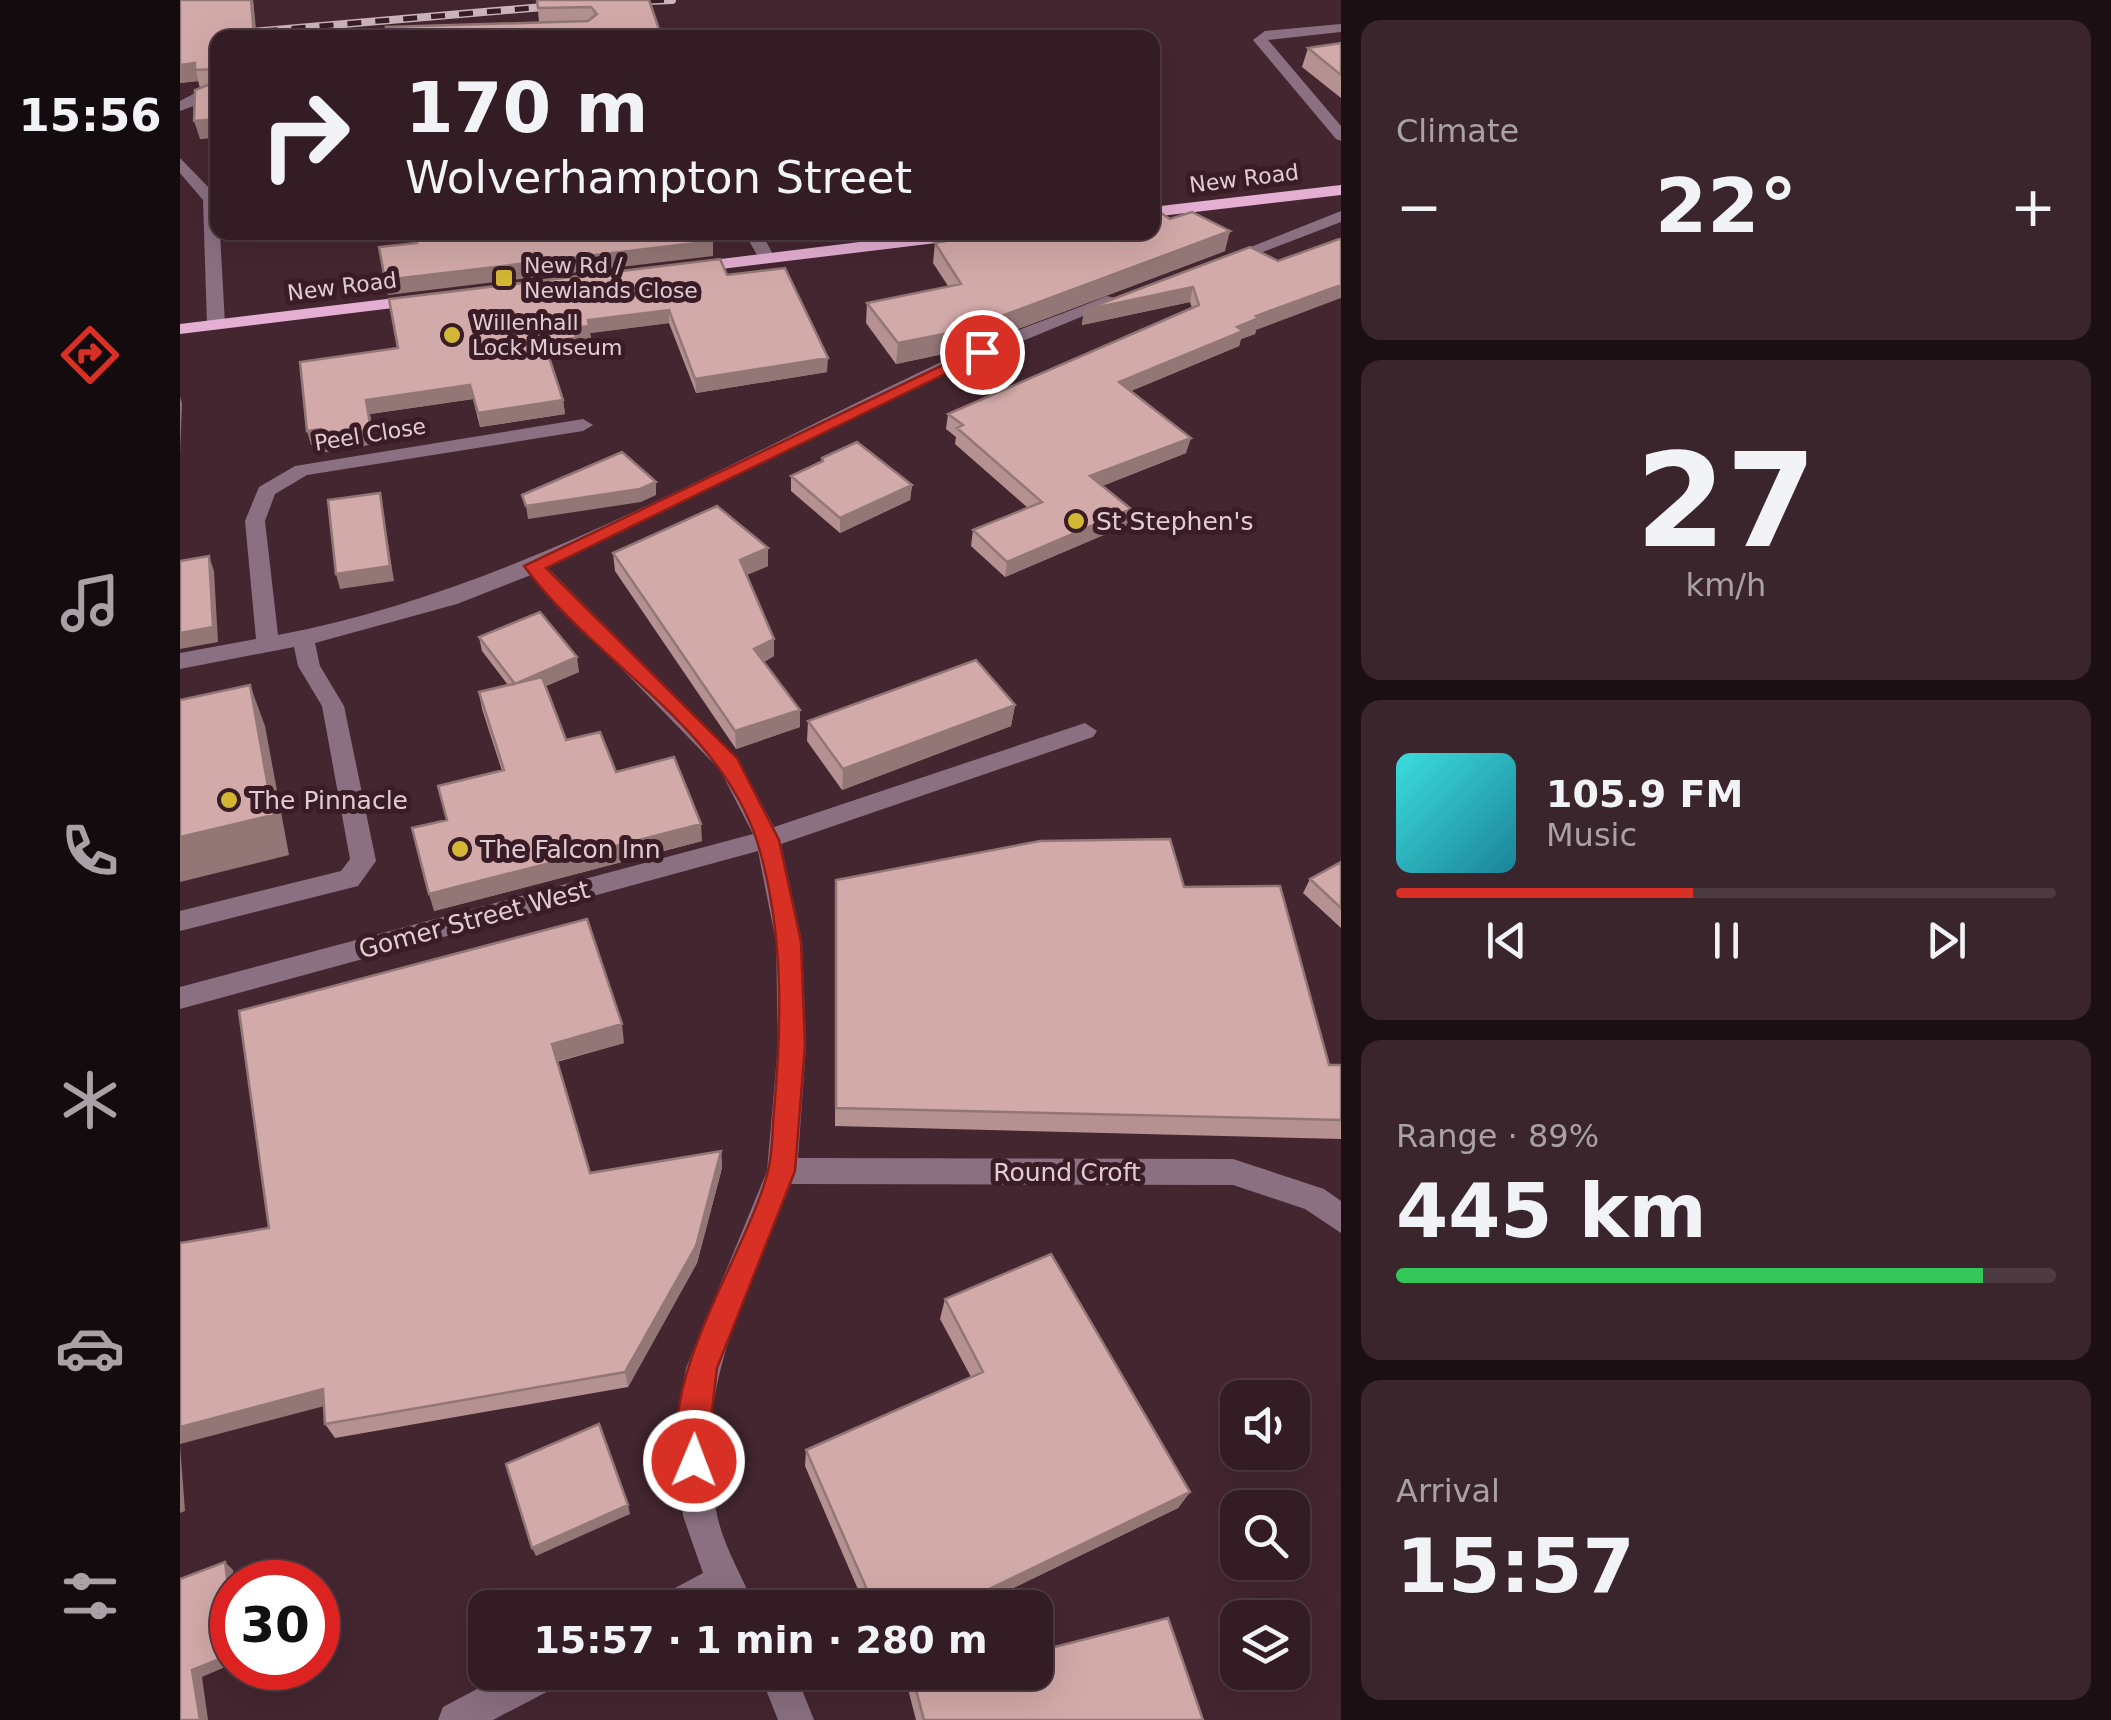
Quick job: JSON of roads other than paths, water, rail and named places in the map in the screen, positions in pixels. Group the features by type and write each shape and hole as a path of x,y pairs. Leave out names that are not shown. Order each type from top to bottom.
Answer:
{"main road":[{"name":"New Road","path":"1160,211 1341,190"},
{"path":"669,270 919,240"},
{"name":"New Road","path":"180,329 432,298"}],"street":[{"path":"1341,28 1264,36 1260,40 1341,136"},
{"path":"180,108 210,94"},
{"path":"180,164 210,199"},
{"path":"1203,268 1341,216"},
{"path":"212,240 216,324"},
{"path":"757,240 767,258"},
{"path":"180,660 268,646 449,599 534,566 949,365 1130,294"},
{"name":"Peel Close","path":"268,646 255,521 266,491 302,470 583,424"},
{"path":"534,566 729,764 768,840 789,942 792,1045 782,1171 702,1368 692,1433 700,1516 729,1590"},
{"path":"180,922 349,879 359,871 363,861 333,706 309,666 302,638"},
{"name":"Gomer Street West","path":"180,998 768,840 1084,731"},
{"name":"Round Croft","path":"782,1171 1233,1172 1314,1199 1341,1219"},
{"path":"456,1720 513,1690"},
{"path":"784,1690 796,1720"}],"railway":[{"path":"622,2 672,0"},
{"path":"274,30 567,5"},
{"path":"180,38 210,35"}],"place":[{"name":"New Rd / Newlands Close","path":"504,278"},
{"name":"Willenhall Lock Museum","path":"452,335"},
{"name":"St Stephen's","path":"1076,521"},
{"name":"The Pinnacle","path":"229,800"},
{"name":"The Falcon Inn","path":"460,849"}]}
